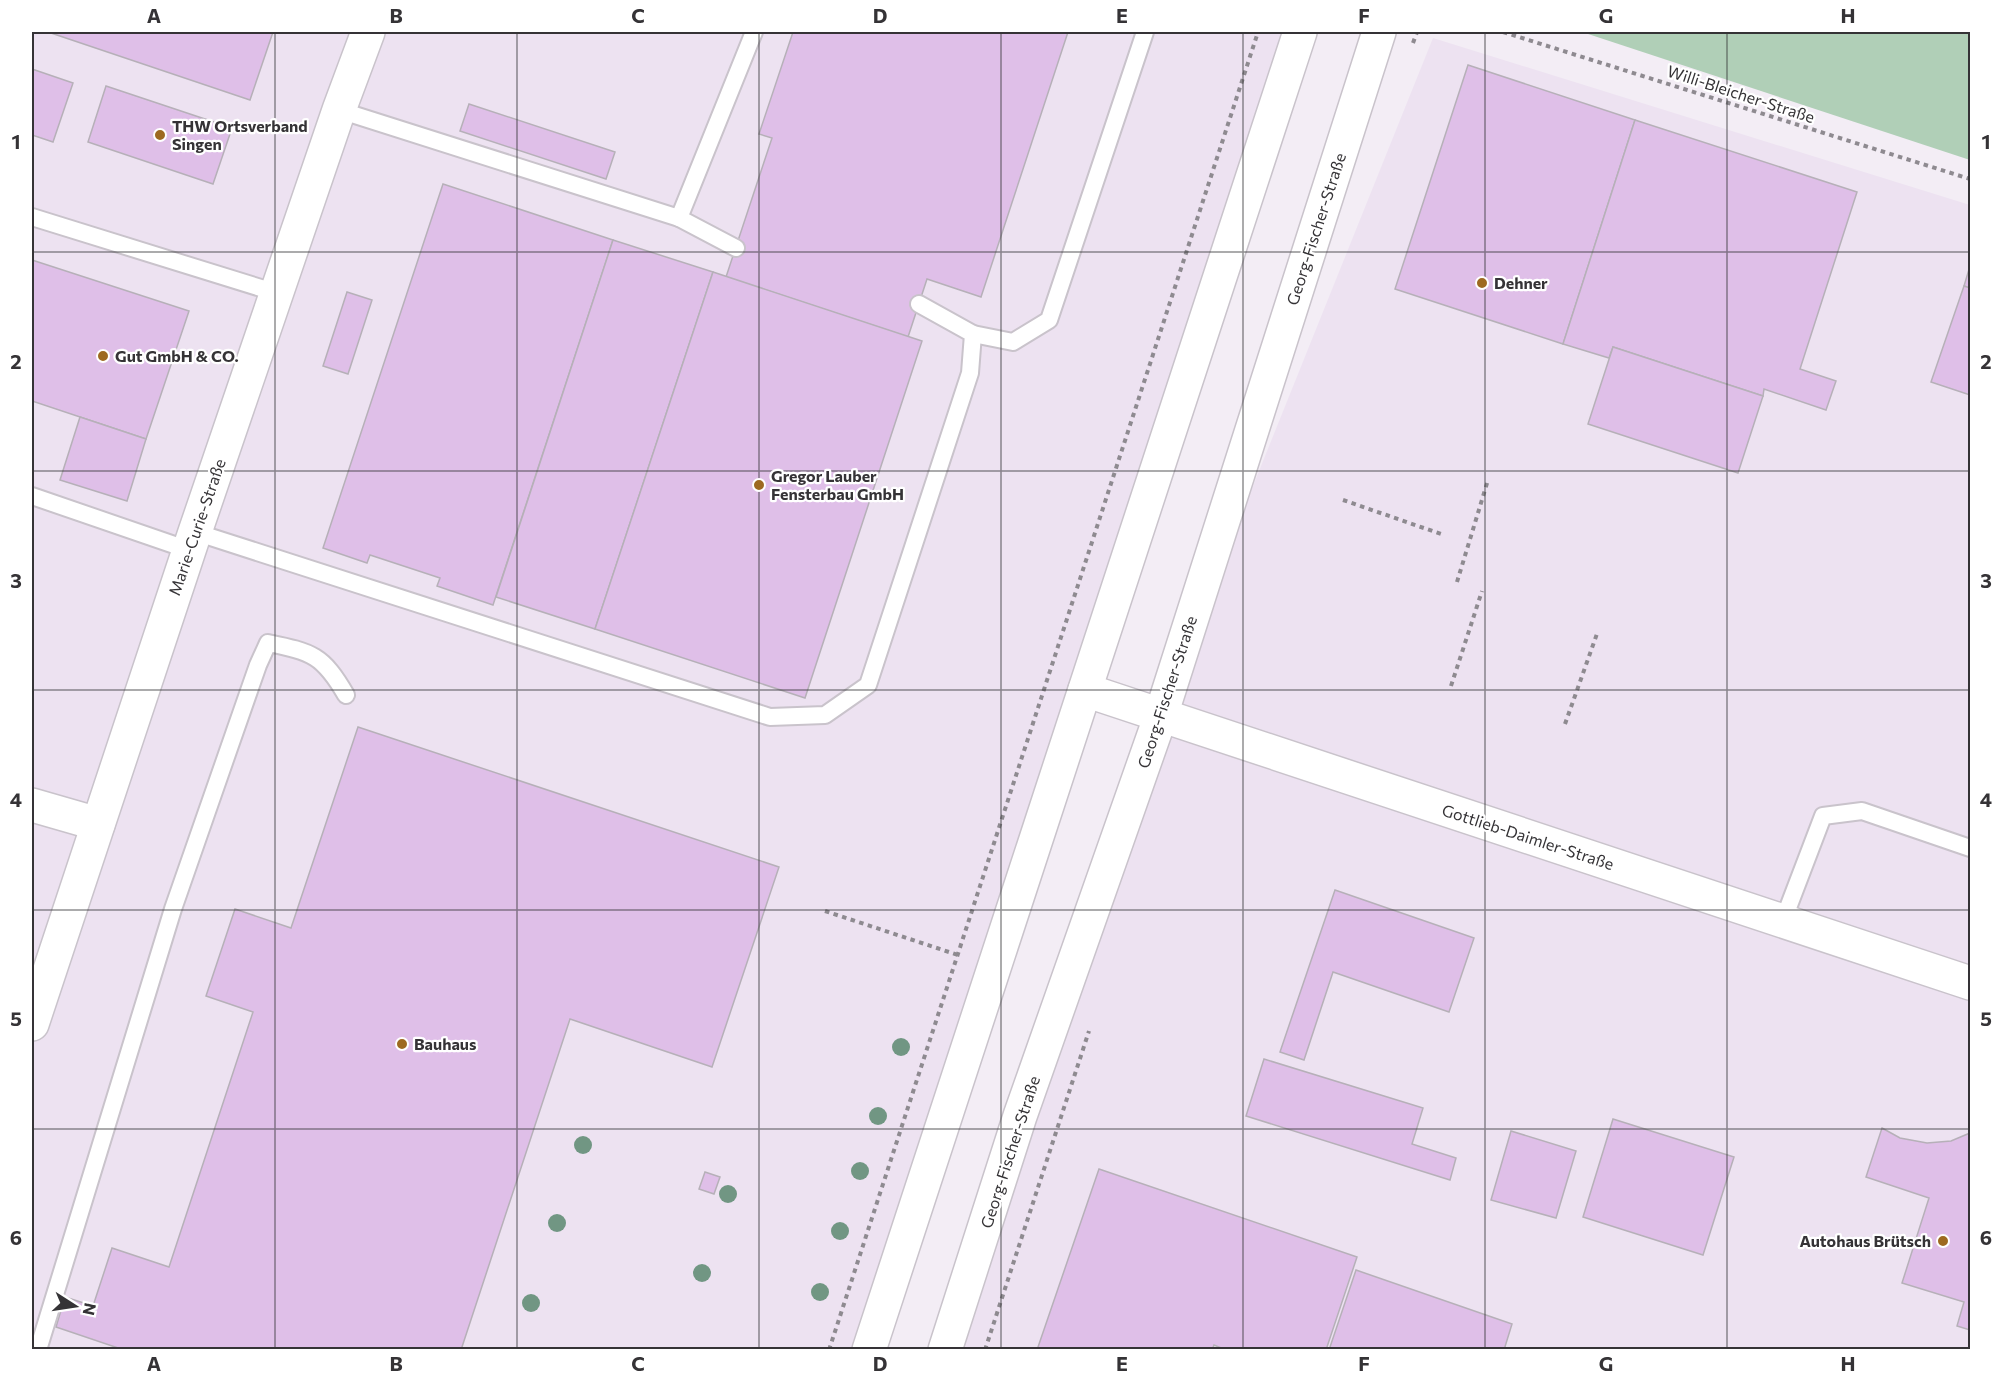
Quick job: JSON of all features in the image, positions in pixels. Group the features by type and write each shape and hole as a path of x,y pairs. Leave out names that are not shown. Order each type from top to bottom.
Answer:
{"main road":[{"name":"Marie-Curie-Straße","path":"32,1024 192,541 339,110 368,32"},
{"path":"869,1350 1300,32"},
{"name":"Georg-Fischer-Straße","path":"945,1350 1020,1116 1161,715 1379,32"},
{"name":"Gottlieb-Daimler-Straße","path":"1085,690 1971,983"},
{"path":"32,805 98,825"}],"lane":[{"path":"679,218 754,32"},
{"path":"920,304 973,334 1013,342 1049,320 1145,32"},
{"path":"339,110 679,218 736,248"},
{"path":"32,217 277,293"},
{"path":"32,496 192,541 770,717 825,716 868,685 970,373 973,334"},
{"path":"38,1350 173,909 258,665 268,643 305,650 332,670 346,695"},
{"path":"1783,921 1823,816 1862,812 1971,848"}],"path":[{"path":"829,1350 1258,32"},
{"name":"Willi-Bleicher-Straße","path":"1503,32 1971,179"},
{"path":"1457,582 1488,480"},
{"path":"1343,501 1444,535"},
{"path":"1451,686 1482,591"},
{"path":"1565,724 1598,631"},
{"path":"825,911 958,955"}],"shaded area":[{"path":"32,32 1300,32 869,1349 32,1349"},
{"path":"1433,38 1970,205 1970,1349 945,1350 1161,715"}],"green space":[{"path":"1582,32 1970,32 1970,160"}],"building":[{"path":"48,32 273,32 250,100"},
{"path":"793,32 1068,32 981,297 927,279 908,337 726,277 772,138 759,134"},
{"path":"1468,65 1635,120 1563,344 1395,289"},
{"path":"32,69 73,83 53,142 32,135"},
{"name":"THW Ortsverband Singen","path":"106,86 232,128 213,184 88,142"},
{"path":"469,104 615,152 606,179 460,131"},
{"path":"1635,120 1857,192 1800,369 1836,381 1826,410 1764,389 1763,396 1613,347 1609,358 1563,344"},
{"path":"443,184 613,240 493,605 437,586 440,578 370,555 367,563 323,548"},
{"path":"613,240 713,272 595,629 496,597"},
{"name":"Gut GmbH & CO.","path":"32,260 189,311 146,439 32,401"},
{"path":"1970,266 1970,288 1964,286"},
{"name":"Gregor Lauber Fensterbau GmbH","path":"713,272 922,341 805,698 595,629"},
{"path":"1964,286 1970,288 1970,395 1931,382"},
{"path":"347,292 372,300 348,374 323,366"},
{"path":"1613,347 1763,396 1738,473 1588,424"},
{"path":"80,417 146,439 127,501 60,480"},
{"name":"Bauhaus","path":"358,727 779,867 712,1067 570,1019 461,1350 124,1350 56,1327 65,1297 93,1306 112,1248 169,1267 253,1012 206,996 235,909 291,928"},
{"path":"1335,890 1474,938 1449,1012 1333,972 1304,1060 1280,1052"},
{"path":"1264,1059 1423,1108 1412,1144 1456,1158 1450,1180 1246,1116"},
{"path":"1613,1119 1734,1157 1703,1255 1583,1217"},
{"name":"Autohaus Brütsch","path":"1882,1128 1900,1138 1927,1143 1951,1141 1970,1133 1970,1330 1957,1326 1964,1302 1902,1283 1929,1198 1866,1177"},
{"path":"1511,1131 1576,1151 1556,1218 1491,1200"},
{"path":"1099,1169 1357,1257 1326,1350 1226,1350 1214,1345 1212,1350 1037,1350"},
{"path":"705,1172 720,1177 714,1194 699,1189"},
{"path":"1356,1270 1512,1324 1504,1350 1329,1350"}],"place":[{"name":"THW Ortsverband Singen","path":"160,135"},
{"name":"Dehner","path":"1482,283"},
{"name":"Gut GmbH & CO.","path":"103,356"},
{"name":"Gregor Lauber Fensterbau GmbH","path":"759,485"},
{"name":"Bauhaus","path":"402,1044"},
{"name":"Autohaus Brütsch","path":"1943,1241"}]}
